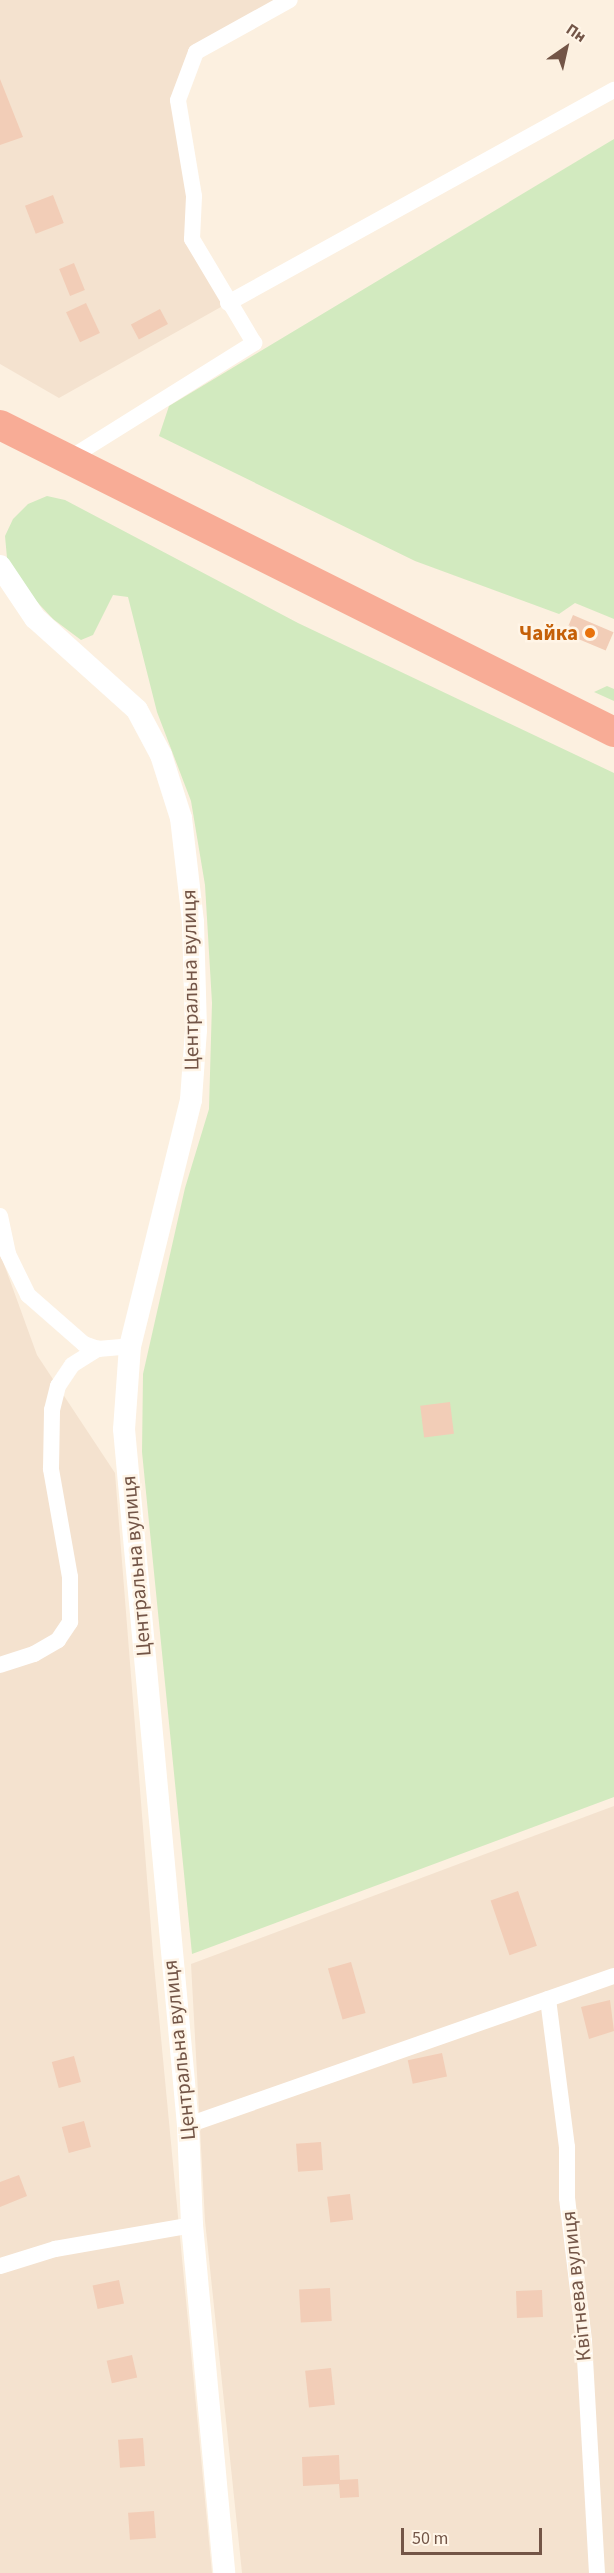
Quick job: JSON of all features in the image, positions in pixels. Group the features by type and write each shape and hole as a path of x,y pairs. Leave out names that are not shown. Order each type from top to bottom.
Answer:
{"highway":[{"path":"0,425 614,732"}],"street":[{"path":"67,460 254,343 228,303 192,239 194,196 178,100 196,52 290,0"},
{"path":"228,303 614,90"},
{"name":"Центральна вулиця","path":"0,566 12,589 35,618 137,710 161,755 181,818 193,922 196,1030 191,1100 130,1346 124,1429 189,2125 192,2225 224,2573"},
{"path":"0,1216 8,1254 28,1295 84,1344 98,1349 130,1346"},
{"path":"0,1665 34,1654 58,1641 70,1622 70,1576 51,1469 52,1410 58,1386 72,1365 98,1349"},
{"path":"189,2125 614,1976"},
{"name":"Квітнева вулиця","path":"548,1999 566,2137 567,2198 584,2342 597,2573"},
{"path":"0,2266 55,2249 192,2225"}],"shaded area":[{"path":"0,0 290,0 196,52 178,100 192,239 228,303 59,398 0,364"},
{"path":"0,1253 37,1355 115,1473 153,1954 212,2573 0,2573"},
{"path":"614,1806 614,2573 242,2573 205,2221 191,1964"}],"green space":[{"path":"614,139 614,619 575,603 559,614 415,561 159,436 169,406"},
{"path":"47,496 65,500 298,623 614,773 614,1797 192,1954 142,1452 143,1374 185,1188 209,1109 212,1003 205,885 191,801 157,712 128,597 113,595 93,635 81,640 53,619 25,589 7,558 5,536 13,519 28,504"},
{"path":"607,686 614,689 614,701 594,692"}],"building":[{"path":"0,79 23,137 0,145"},
{"path":"53,195 64,223 36,234 25,206"},
{"path":"74,263 85,290 70,296 59,269"},
{"path":"86,303 100,333 80,342 66,312"},
{"path":"160,309 168,324 139,340 131,324"},
{"name":"Чайка","path":"573,615 614,632 606,651 565,633"},
{"path":"450,1402 454,1434 424,1437 420,1406"},
{"path":"518,1891 537,1946 509,1955 491,1900"},
{"path":"351,1962 366,2013 343,2020 328,1969"},
{"path":"610,2000 614,2031 589,2039 581,2007"},
{"path":"442,2053 447,2076 413,2084 408,2060"},
{"path":"74,2056 81,2082 59,2088 52,2062"},
{"path":"84,2121 91,2147 69,2153 62,2127"},
{"path":"321,2142 323,2170 298,2172 296,2144"},
{"path":"19,2175 27,2196 0,2207 0,2182"},
{"path":"350,2194 353,2220 330,2223 327,2197"},
{"path":"119,2280 124,2303 98,2309 93,2286"},
{"path":"330,2288 332,2321 301,2323 299,2290"},
{"path":"542,2290 543,2317 517,2318 516,2291"},
{"path":"132,2355 137,2377 112,2383 107,2361"},
{"path":"331,2368 335,2405 309,2408 305,2371"},
{"path":"143,2438 145,2466 120,2468 118,2440"},
{"path":"339,2455 340,2480 358,2479 359,2497 340,2498 339,2484 303,2486 302,2457"},
{"path":"154,2511 156,2538 130,2540 128,2513"}],"place":[{"name":"Чайка","path":"590,633"}]}
